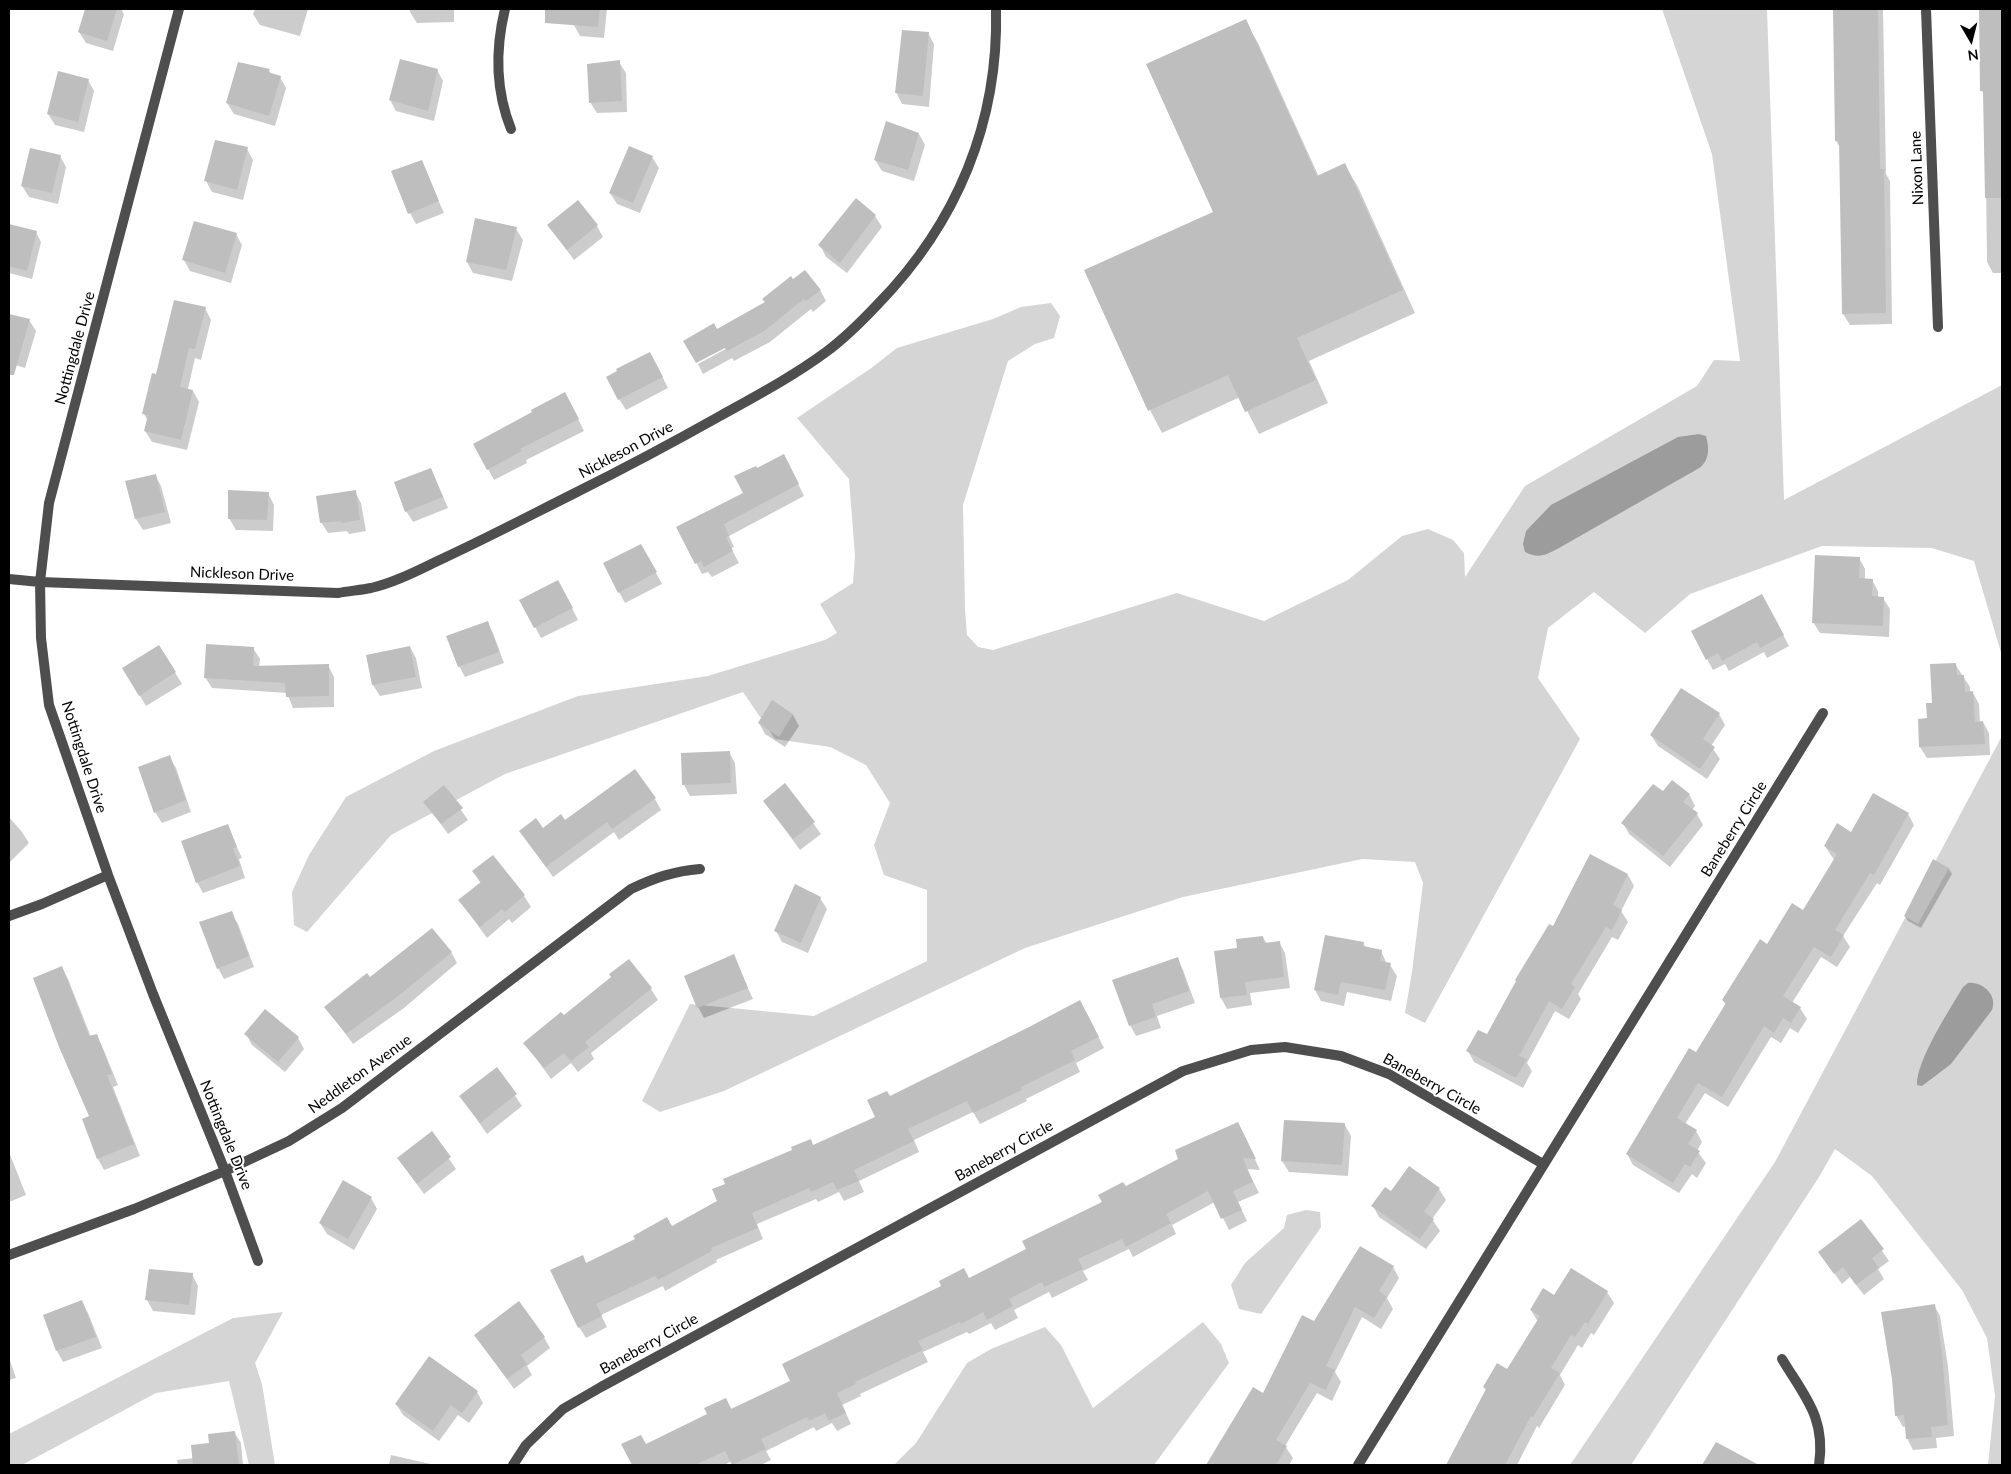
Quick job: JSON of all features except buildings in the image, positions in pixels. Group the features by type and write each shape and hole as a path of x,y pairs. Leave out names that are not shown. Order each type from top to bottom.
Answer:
{"street":[{"name":"Nottingdale Drive","path":"178,9 49,503 40,582 41,638 49,705 108,875 153,994 225,1171 258,1261"},
{"path":"505,9 499,32 497,63 499,88 511,130"},
{"name":"Nickleson Drive","path":"9,579 40,582 338,593 372,588 398,579 523,520 638,462 785,380 827,352 864,320 900,282 930,242 951,207 968,172 985,117 992,79 997,31 996,9"},
{"name":"Nixon Lane","path":"1926,9 1938,327"},
{"name":"Baneberry Circle","path":"1358,1465 1823,713"},
{"name":"Neddleton Avenue","path":"9,1255 134,1209 225,1171 289,1141 342,1108 631,889 658,876 679,870 700,869"},
{"path":"9,916 42,904 108,875"},
{"name":"Baneberry Circle","path":"513,1465 526,1446 562,1409 601,1387 1183,1071 1251,1050 1285,1048 1341,1056 1389,1074 1543,1164"},
{"path":"1782,1360 1814,1411 1820,1430 1821,1448 1819,1465"}],"shaded area":[{"path":"1662,9 1767,9 1784,500 2002,385 2002,656 1974,561 1932,548 1822,546 1690,594 1645,633 1594,592 1548,628 1538,678 1580,739 1425,1023 1405,1013 1423,883 1415,862 1362,859 1183,897 1025,948 724,1091 660,1112 642,1101 690,1004 814,1016 927,961 927,890 884,875 874,845 890,803 866,765 830,747 775,739 743,692 505,774 391,835 307,932 294,925 292,892 309,855 346,797 434,751 578,696 708,676 825,640 837,633 820,604 853,583 855,556 849,479 797,418 870,369 897,348 993,319 1021,307 1051,303 1060,316 1054,338 1035,344 1008,361 963,505 967,635 978,647 993,650 1177,593 1264,621 1348,580 1402,536 1428,529 1453,540 1464,553 1465,577 1525,486 1697,386 1714,360 1740,361 1712,154"},
{"path":"1699,434 1706,436 1708,448 1706,460 1701,467 1550,553 1538,556 1525,552 1523,544 1526,531 1551,505 1678,437"},
{"path":"2002,736 2002,1465 1988,1465 1995,1396 1987,1338 1962,1290 1872,1176 1835,1149 1819,1177 1631,1465 1570,1465 1775,1162"},
{"path":"1968,983 1979,984 1988,990 1993,1000 1992,1010 1951,1064 1922,1086 1917,1085 1922,1063 1942,1021 1963,987"},
{"path":"1306,1210 1320,1212 1321,1227 1261,1314 1239,1309 1231,1285 1245,1263 1284,1228 1287,1215"},
{"path":"283,1312 255,1363 262,1384 275,1465 249,1465 229,1381 156,1393 22,1465 9,1465 9,1434 233,1318"},
{"path":"1203,1322 1221,1344 1229,1363 1154,1465 894,1465 916,1443 967,1363 991,1349 1045,1327 1061,1345 1093,1408"}]}
